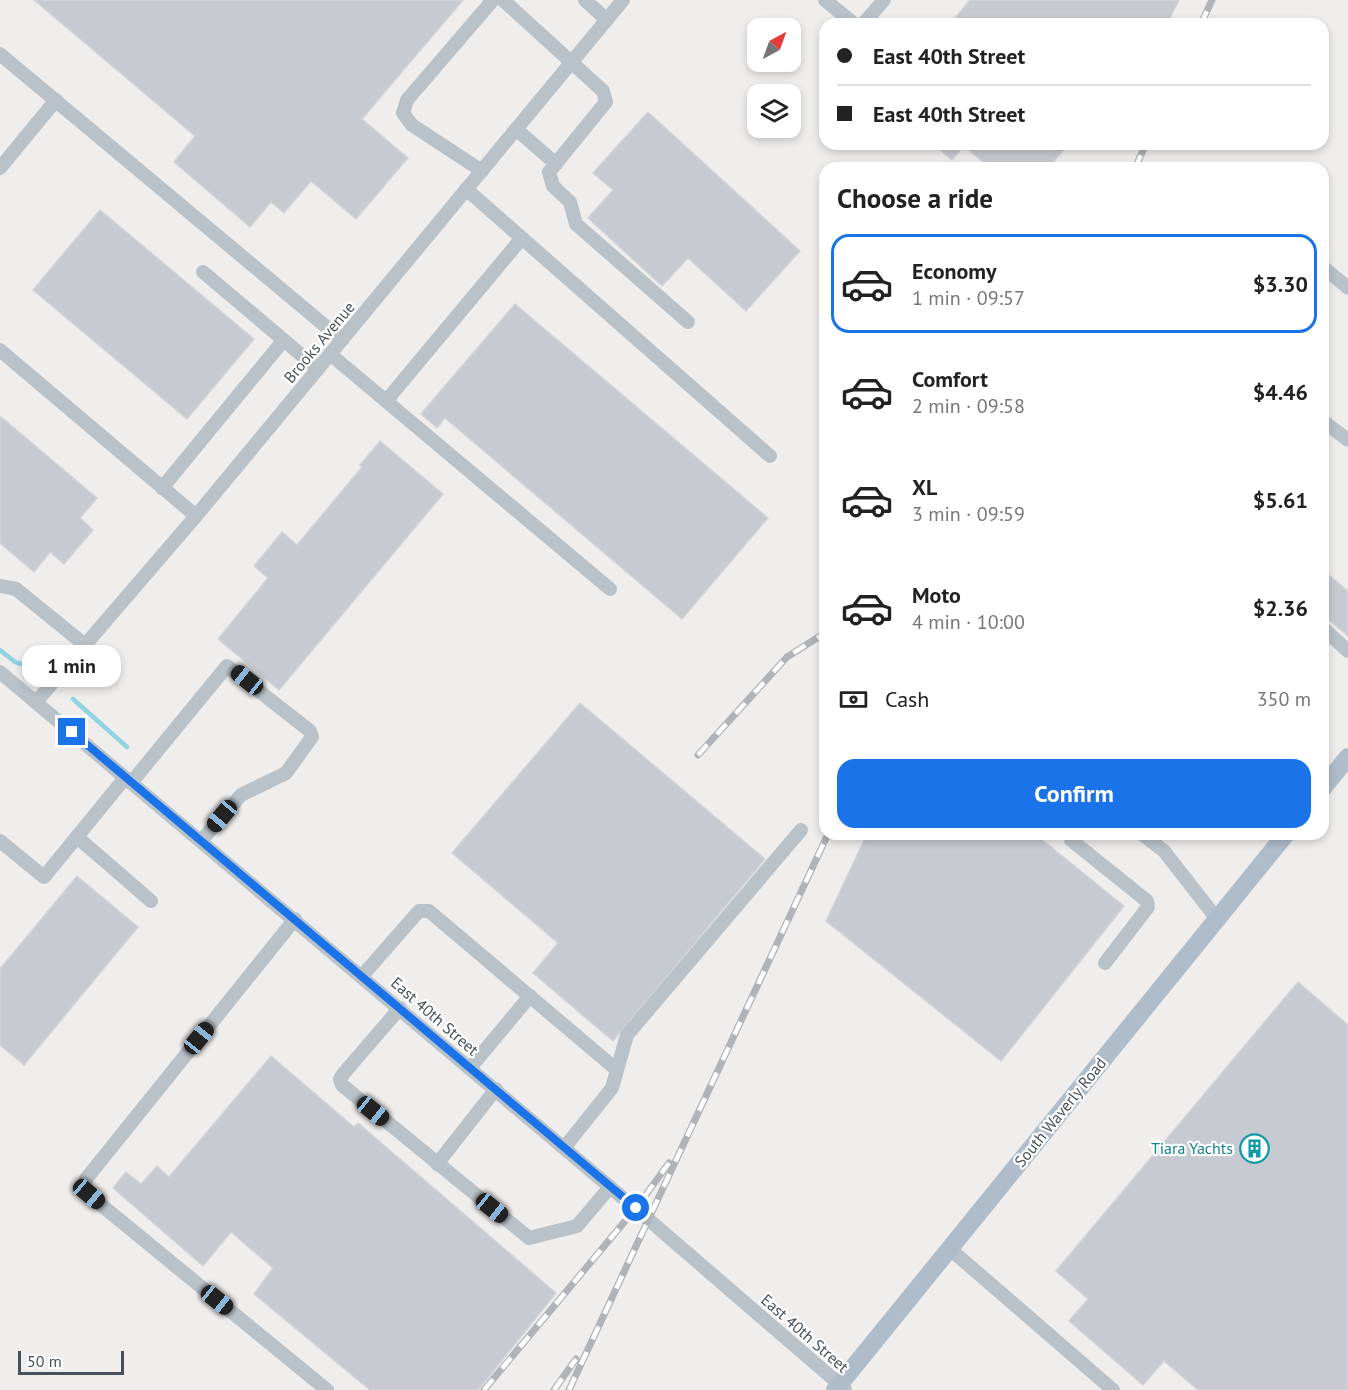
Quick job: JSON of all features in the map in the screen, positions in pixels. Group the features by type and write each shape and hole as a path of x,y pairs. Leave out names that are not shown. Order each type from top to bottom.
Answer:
{"main road":[{"path":"1329,781 1348,757"},
{"name":"South Waverly Road","path":"840,1388 1281,840"}],"street":[{"path":"482,171 412,125 403,113 407,100 493,0"},
{"path":"503,0 573,61 583,74 603,91 606,102 549,172 553,186 570,202 576,224 688,322"},
{"path":"585,0 607,20"},
{"name":"Brooks Avenue","path":"36,702 196,516 623,0"},
{"path":"825,0 847,18"},
{"path":"868,18 884,0"},
{"path":"0,54 342,340"},
{"path":"0,168 56,100"},
{"path":"516,129 556,164"},
{"path":"466,189 770,456"},
{"path":"386,401 522,238"},
{"path":"203,272 318,369"},
{"path":"1329,272 1348,288"},
{"path":"162,488 283,341"},
{"path":"0,350 196,516"},
{"path":"330,354 610,589"},
{"path":"1329,426 1348,440"},
{"path":"0,586 16,589 85,645"},
{"path":"1329,634 1348,651"},
{"path":"0,842 44,877 227,666 310,731 312,737 286,773 240,795 201,841"},
{"name":"East 40th Street","path":"1,676 36,702 496,1089 840,1388"},
{"path":"564,1148 612,1088 627,1035 801,830"},
{"path":"77,837 151,901"},
{"path":"1071,840 1147,901 1148,906 1105,963"},
{"path":"1150,840 1164,851 1217,918"},
{"path":"362,976 419,911 424,909 617,1070"},
{"path":"295,919 86,1179 84,1187 89,1194 327,1390"},
{"path":"470,1068 530,996"},
{"path":"400,1008 344,1073 340,1079 342,1085 529,1238 577,1226 610,1187"},
{"path":"437,1164 496,1089"},
{"path":"950,1249 1113,1390"}],"building":[{"path":"34,0 463,0 362,119 408,158 356,219 311,181 284,213 271,202 250,227 174,162 195,136"},
{"path":"970,0 1179,0 1170,18 955,18"},
{"path":"648,112 800,251 746,311 688,258 662,286 588,218 613,190 593,173"},
{"path":"940,150 961,150 952,160"},
{"path":"969,150 1064,150 1053,162 983,162"},
{"path":"100,210 254,339 187,419 33,290"},
{"path":"515,304 768,518 682,619 445,418 437,428 421,414"},
{"path":"0,416 97,498 80,518 93,530 64,564 50,552 34,572 0,543"},
{"path":"380,441 443,494 279,690 218,639 268,578 254,566 282,532 297,545 362,467 360,465"},
{"path":"1329,575 1348,591 1348,636 1329,620"},
{"path":"580,703 765,859 613,1041 533,973 558,943 452,853"},
{"path":"864,840 1042,840 1124,906 1001,1061 826,921"},
{"path":"77,876 138,927 24,1065 0,1045 0,969"},
{"name":"Tiara Yachts","path":"1298,982 1348,1025 1348,1390 1198,1390 1164,1361 1143,1385 1069,1321 1088,1299 1056,1271"},
{"path":"271,1056 354,1127 358,1123 556,1293 478,1390 370,1390 254,1294 273,1268 231,1232 203,1266 113,1188 126,1172 141,1184 157,1166 169,1177"}],"waterway":[{"path":"0,650 15,662 42,671"},
{"path":"73,699 127,747"}],"railway":[{"path":"1204,18 1212,0"},
{"path":"1138,162 1143,150"},
{"path":"698,755 787,657 819,637"},
{"path":"569,1390 825,840"},
{"path":"484,1390 636,1208 669,1163"},
{"path":"554,1390 576,1359"}],"place":[{"name":"Tiara Yachts","path":"1254,1148"}],"route":[{"path":"72,732 636,1208"}]}
